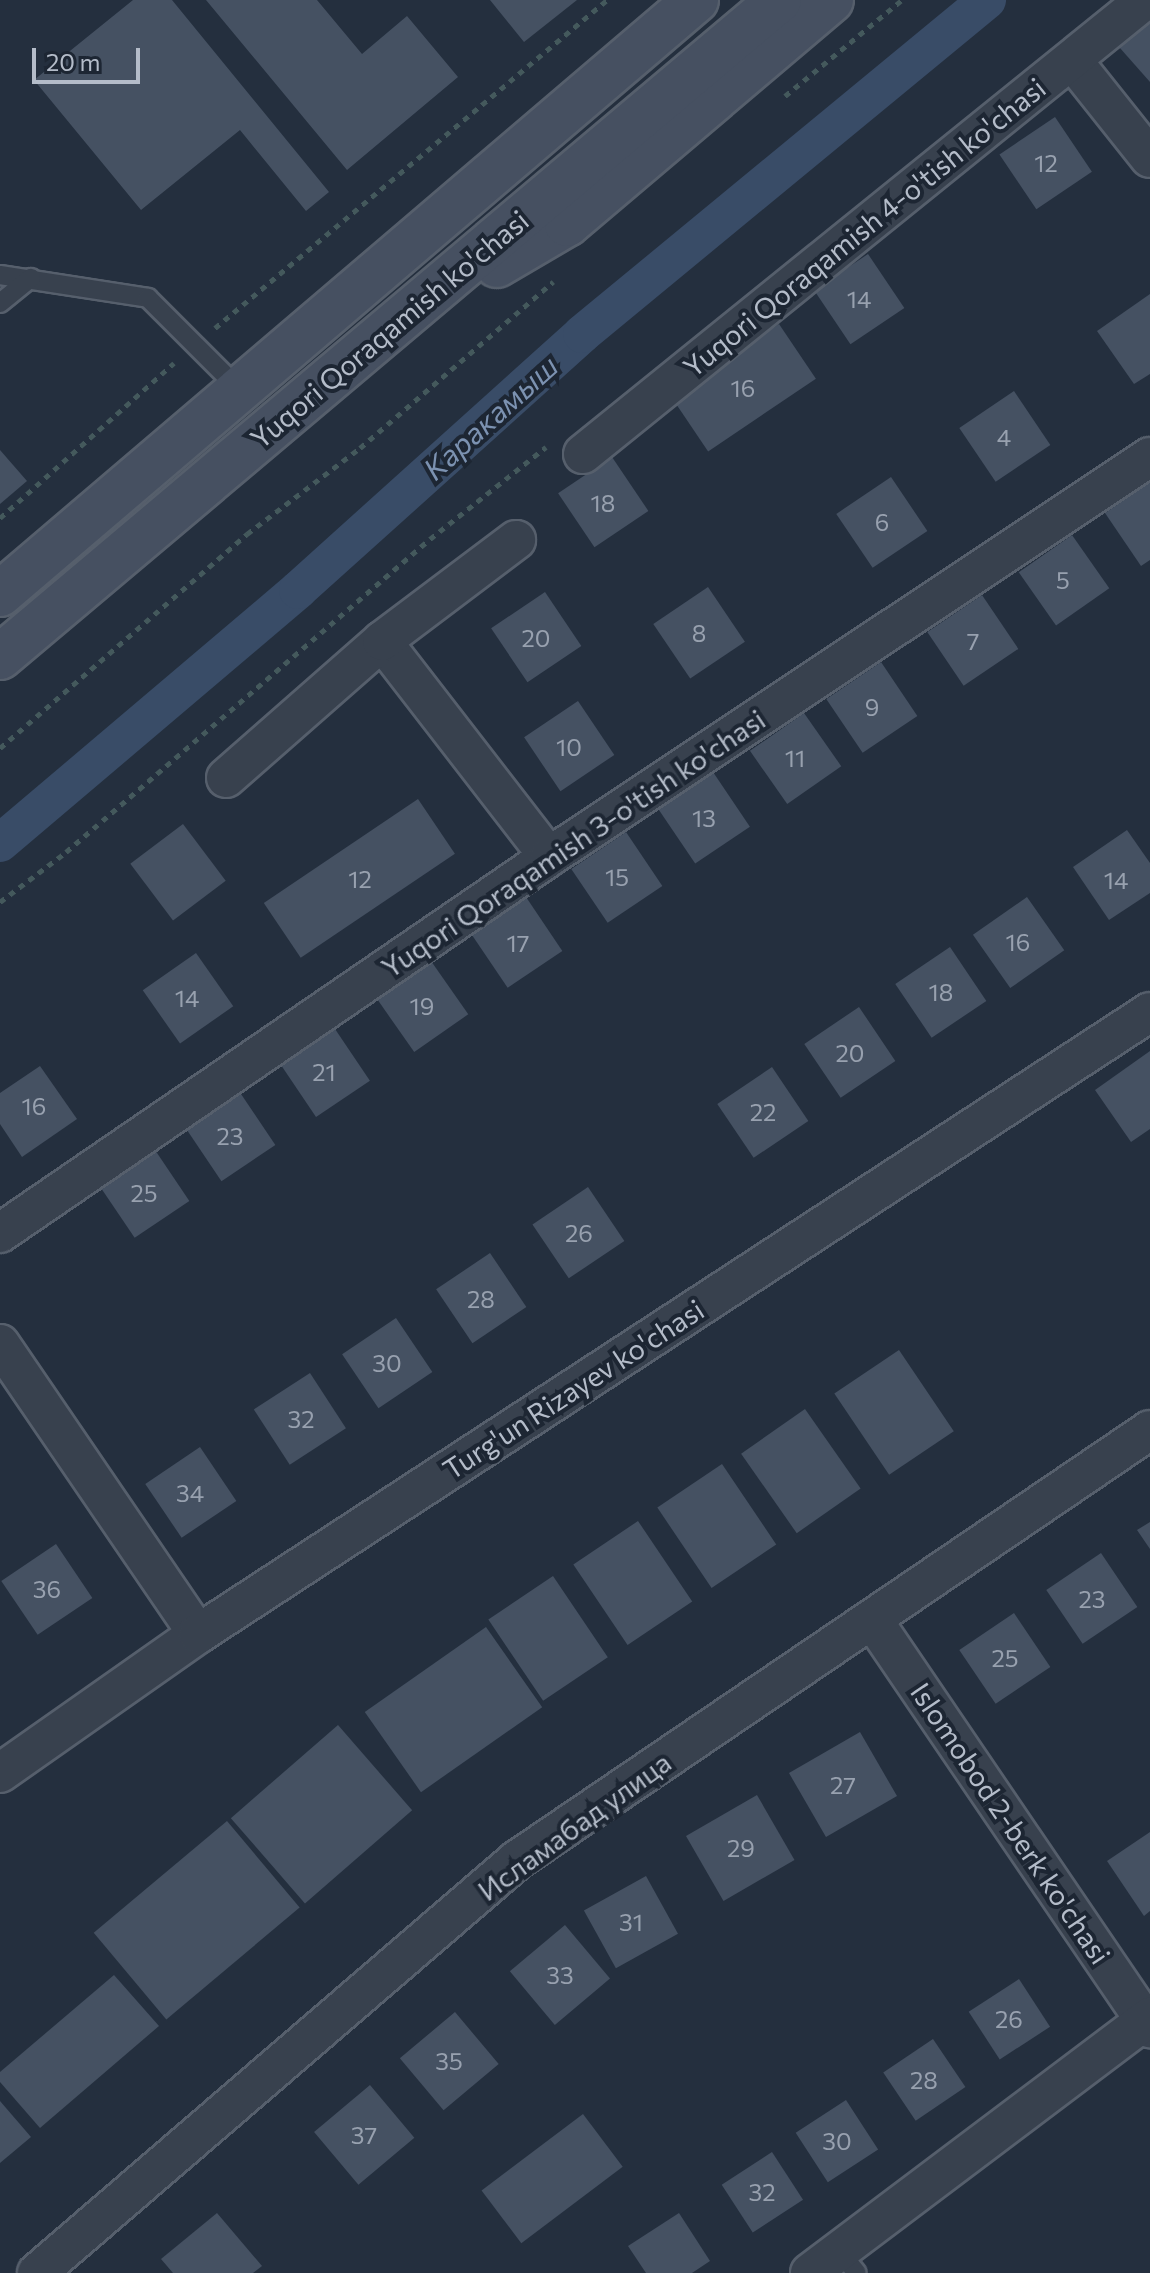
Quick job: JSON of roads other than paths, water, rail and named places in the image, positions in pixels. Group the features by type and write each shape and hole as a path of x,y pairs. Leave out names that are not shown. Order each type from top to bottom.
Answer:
{"main road":[{"name":"Yuqori Qoraqamish ko'chasi","path":"0,594 696,0"},
{"name":"Yuqori Qoraqamish ko'chasi","path":"0,657 779,0"},
{"path":"392,327 567,224 831,0"}],"street":[{"name":"Yuqori Qoraqamish 4-o'tish ko'chasi","path":"583,454 1145,0"},
{"path":"1072,60 1150,158"},
{"name":"Yuqori Qoraqamish 3-o'tish ko'chasi","path":"0,1233 549,857 1150,457"},
{"path":"226,778 382,641 516,540"},
{"path":"382,641 549,857"},
{"name":"Turg'un Rizayev ko'chasi","path":"0,1773 198,1634 1150,1012"},
{"path":"0,1344 198,1634"},
{"name":"Исламабад улица","path":"37,2273 517,1860 1150,1430"},
{"name":"Islomobod 2-berk ko'chasi","path":"872,1619 1148,2021"},
{"path":"836,2266 1148,2021"}],"lane":[{"path":"0,275 148,298 198,343 241,391"},
{"path":"0,303 31,278"}],"waterway":[{"name":"Каракамыш","path":"0,843 298,590 582,334 987,0"}]}
